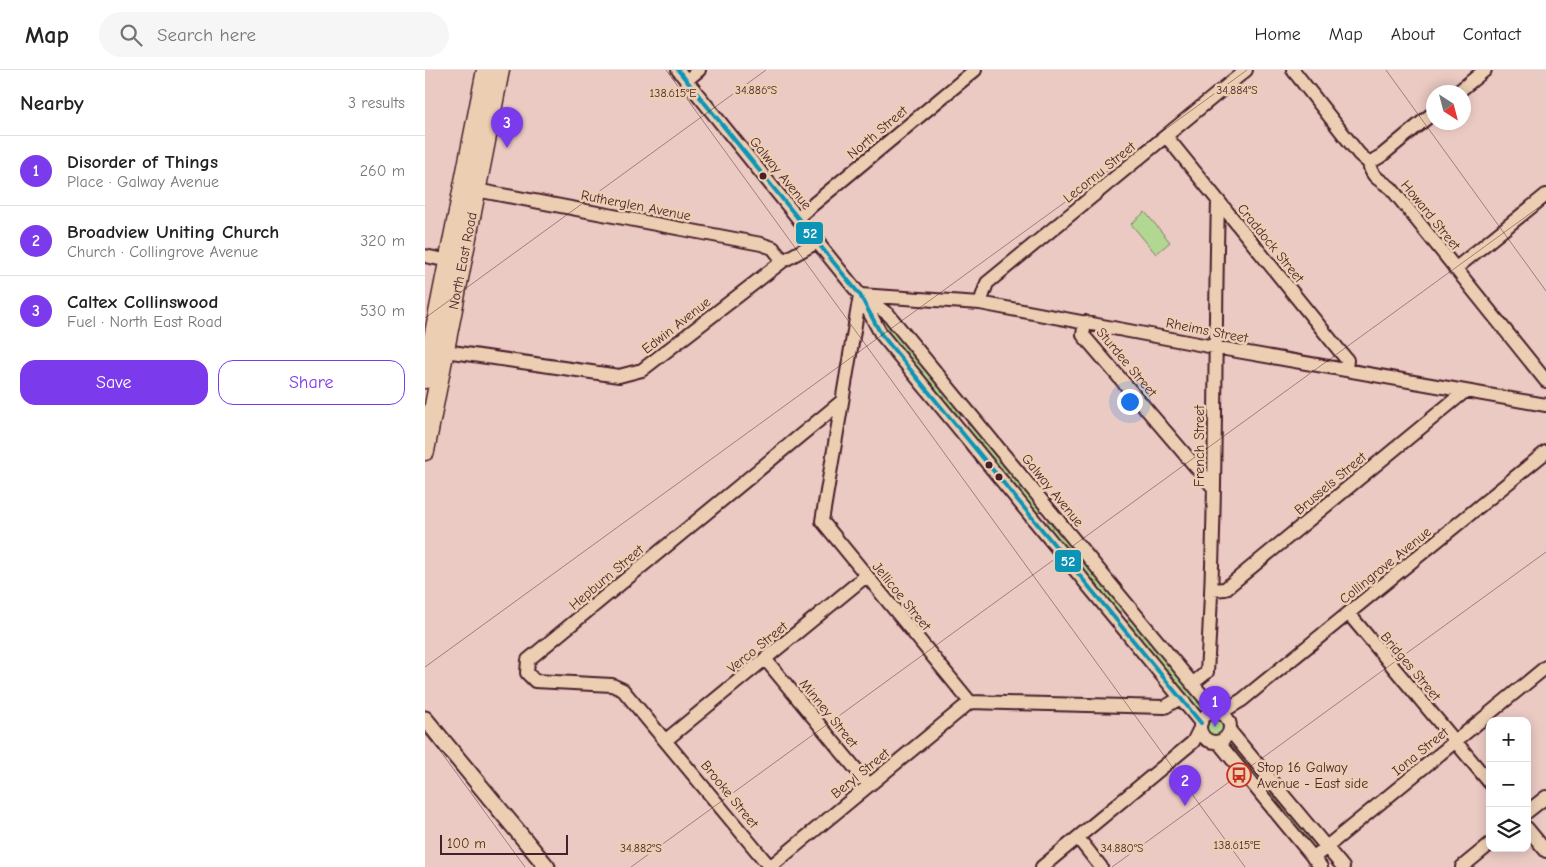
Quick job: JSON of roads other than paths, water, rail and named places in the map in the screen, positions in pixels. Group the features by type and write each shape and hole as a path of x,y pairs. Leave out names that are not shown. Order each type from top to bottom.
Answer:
{"highway":[{"name":"North East Road","path":"425,451 445,351 455,262 486,70"},
{"name":"North East Road","path":"425,379 455,262 476,190 500,70"}],"main road":[{"path":"425,719 547,867"}],"street":[{"path":"683,75 699,70"},
{"name":"North Street","path":"798,217 975,70"},
{"name":"Lecornu Street","path":"980,303 987,283 1246,70"},
{"name":"Howard Street","path":"1293,70 1359,154 1369,162 1370,171 1375,177 1391,188 1544,376"},
{"path":"1467,85 1485,70"},
{"name":"Galway Avenue","path":"683,75 860,294 881,334 1180,698 1206,733 1317,862"},
{"path":"1369,162 1381,156 1426,119"},
{"name":"Craddock Street","path":"1166,136 1347,360 1346,370"},
{"name":"Rutherglen Avenue","path":"476,190 761,244 773,248 783,261"},
{"path":"1455,269 1546,194"},
{"name":"French Street","path":"1193,684 1207,672 1212,590 1214,347 1218,201"},
{"name":"Edwin Avenue","path":"445,351 619,376 642,370 783,261 819,241"},
{"path":"425,256 455,262"},
{"name":"Galway Avenue","path":"860,294 893,320 1223,718 1343,867"},
{"name":"Rheims Street","path":"860,294 980,303 1214,347 1546,405"},
{"name":"Jellicoe Street","path":"860,294 822,521 970,702"},
{"name":"Sturdee Street","path":"1085,322 1083,335 1213,487"},
{"name":"Brussels Street","path":"1212,590 1225,589 1464,392"},
{"name":"Hepburn Street","path":"666,740 623,690 611,684 535,681 527,673 528,660 841,402"},
{"name":"Collingrove Avenue","path":"1223,718 1242,700 1546,452"},
{"name":"Verco Street","path":"666,740 766,660 866,576"},
{"name":"Bridges Street","path":"1349,614 1486,778"},
{"name":"Minney Street","path":"766,660 869,785"},
{"name":"Iona Street","path":"1317,862 1326,847 1546,667"},
{"path":"970,702 1165,707 1180,698"},
{"name":"Beryl Street","path":"770,867 970,702"},
{"path":"1043,867 1193,742 1206,733 1227,737 1223,718 1205,716 1206,733"},
{"name":"Brooke Street","path":"666,740 770,867"},
{"path":"1531,809 1546,797"},
{"path":"1531,833 1546,851"},
{"path":"1077,838 1101,867"},
{"path":"1462,867 1486,847"}],"place":[{"name":"Caltex Collinswood","path":"507,148"},
{"name":"Disorder of Things","path":"1215,727"},
{"name":"Stop 16 Galway Avenue - East side","path":"1239,775"},
{"name":"Broadview Uniting Church","path":"1185,806"}]}
